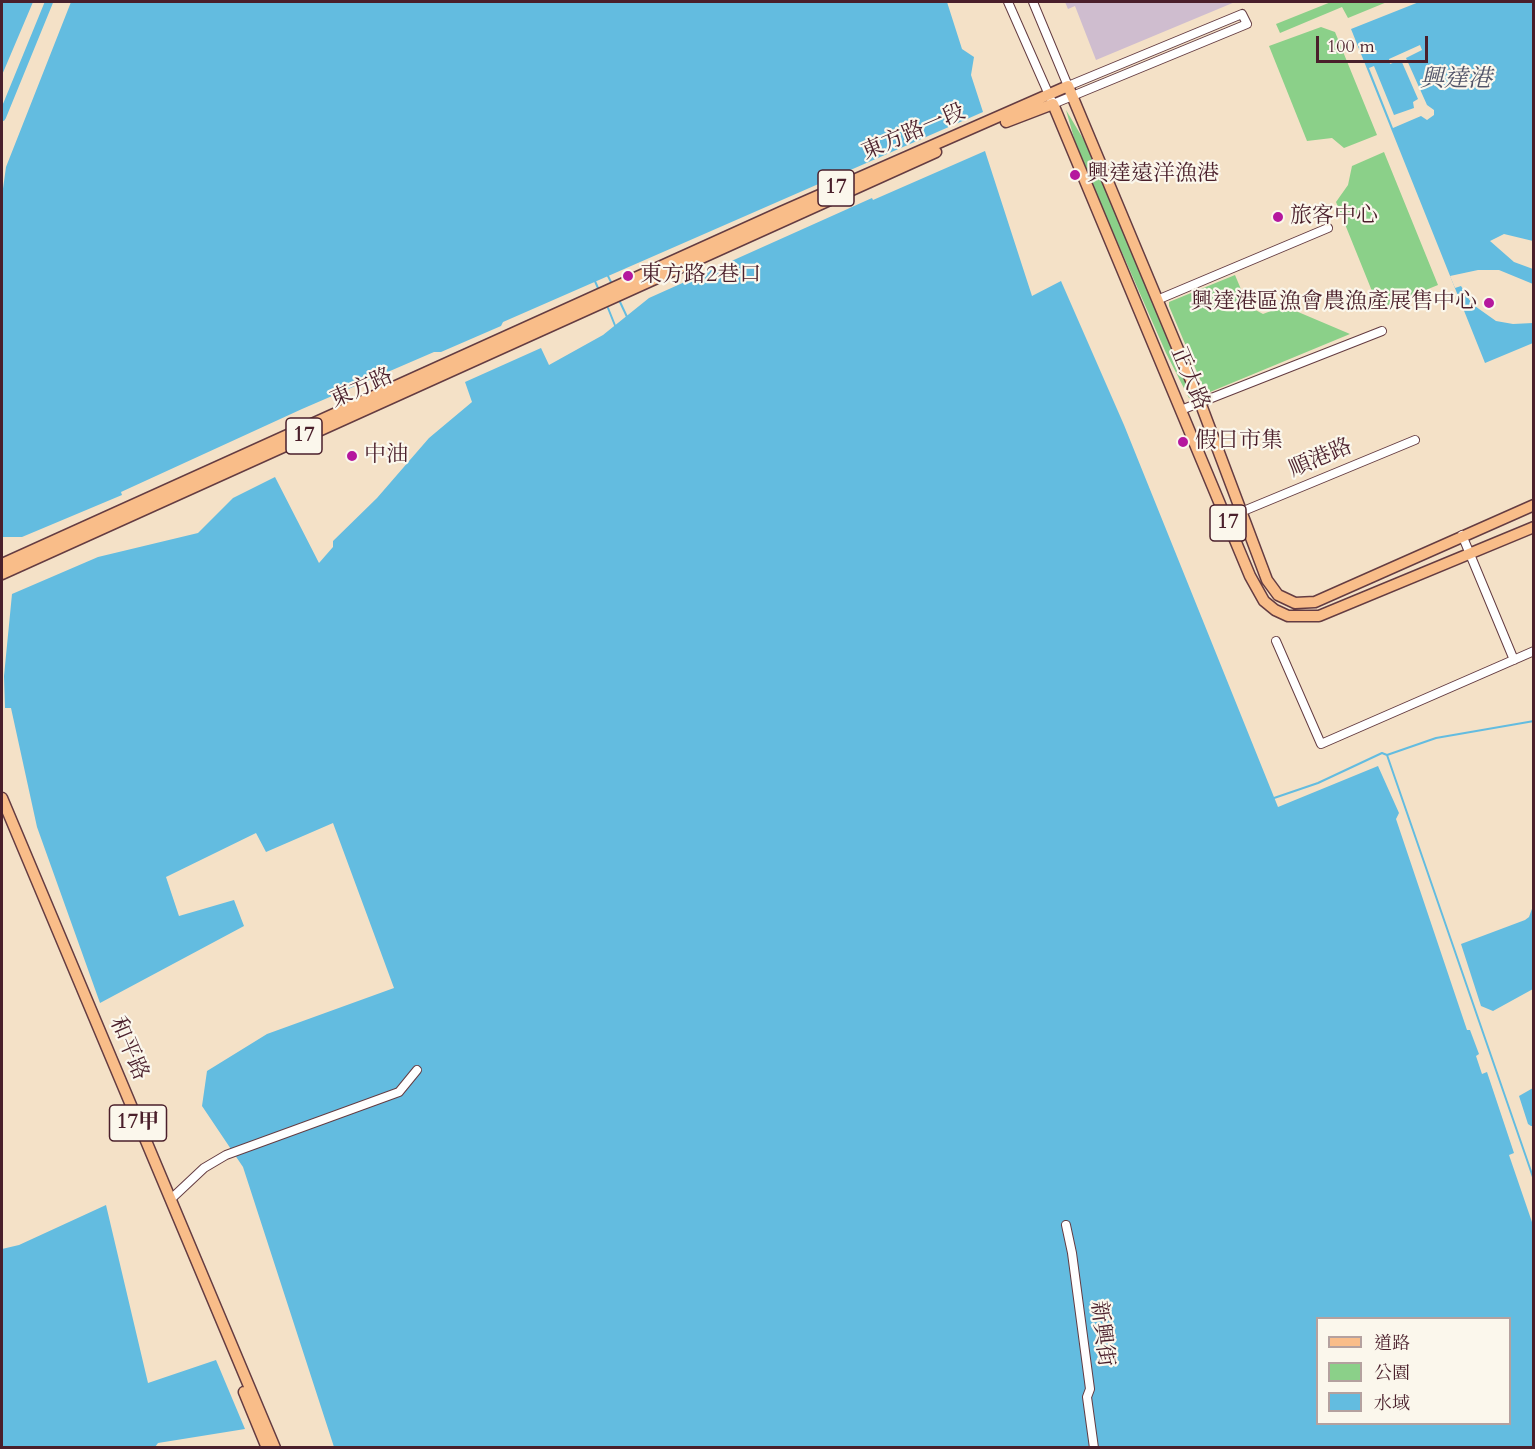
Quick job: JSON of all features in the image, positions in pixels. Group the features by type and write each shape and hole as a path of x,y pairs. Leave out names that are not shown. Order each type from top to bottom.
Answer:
{"main road":[{"name":"東方路一段","path":"606,296 1070,92"},
{"name":"正大路","path":"1070,92 1200,402 1270,585 1282,598 1302,604 1339,592 1461,535 1533,505"},
{"name":"正大路","path":"1052,100 1254,583 1264,601 1275,610 1288,616 1320,616 1533,527"},
{"name":"東方路","path":"2,572 31,551 606,296"},
{"name":"東方路","path":"2,572 606,296"},
{"path":"2,556 31,551"},
{"name":"和平路","path":"2,798 275,1448"},
{"name":"和平路","path":"2,813 267,1448"}],"street":[{"name":"正大路","path":"1008,2 1052,100"},
{"name":"正大路","path":"1033,2 1070,92"},
{"name":"東方路一段","path":"1242,14 1247,24 1070,92 1242,14"},
{"path":"1157,300 1328,228"},
{"path":"1181,410 1382,331"},
{"name":"順港路","path":"1241,512 1415,440"},
{"path":"1461,535 1514,660"},
{"path":"1276,641 1321,744 1533,651"},
{"path":"171,1198 204,1168 226,1155 399,1092 417,1070"},
{"name":"新興街","path":"1066,1225 1072,1252 1090,1389 1087,1397 1094,1448"}],"shaded area":[{"path":"1065,2 1235,2 1096,60 1075,6 1068,9"}],"green space":[{"path":"1331,2 1387,2 1348,18 1342,7 1280,33 1276,24"},
{"path":"1321,27 1335,32 1377,135 1344,148 1332,138 1307,141 1269,46"},
{"path":"1066,110 1091,152 1192,396 1189,398 1166,353 1078,152"},
{"path":"1384,152 1438,285 1386,306 1376,301 1336,202 1348,185 1352,166"},
{"path":"1235,275 1248,306 1263,314 1284,306 1350,334 1210,392 1205,391 1169,302"}],"water":[{"path":"2,2 33,2 2,75"},
{"path":"71,2 947,2 962,49 974,57 971,75 983,112 503,322 501,326 302,409 121,492 122,495 22,537 2,537 2,196 6,167"},
{"name":"興達港","path":"1419,2 1533,2 1533,343 1485,363 1351,29"},
{"path":"985,151 1032,296 1061,281 1124,425 1278,807 1378,766 1399,813 1396,819 1467,1030 1470,1030 1479,1054 1476,1056 1482,1074 1487,1072 1514,1153 1509,1155 1533,1225 1533,1447 334,1447 243,1167 202,1106 207,1071 267,1034 394,988 333,823 266,852 256,833 166,877 179,916 234,900 244,926 100,1003 37,827 11,708 5,708 4,676 12,594 98,557 198,533 233,498 275,477 319,563 333,547 333,541 377,498 429,438 472,402 465,382 541,348 549,365 603,335 649,298 872,198 873,200"},
{"path":"1533,906 1533,989 1493,1011 1481,1006 1461,944 1525,920 1529,917"},
{"path":"1533,1088 1533,1126 1531,1126 1528,1124 1519,1096"},
{"path":"106,1205 148,1383 216,1360 245,1429 158,1443 155,1447 2,1447 2,1249 19,1245"}],"pier":[{"path":"1420,45 1422,50 1406,58 1427,105 1434,110 1434,115 1427,120 1421,116 1393,128 1369,68 1374,66 1394,115 1414,108 1413,102 1418,99 1401,60 1390,64 1389,59"},
{"path":"1504,234 1533,241 1533,269 1514,262 1490,241"},
{"path":"1478,270 1499,270 1533,284 1533,323 1513,324 1496,321 1472,304 1461,286 1455,288 1450,276"}],"waterway":[{"path":"2,117 49,2"},
{"path":"607,274 611,282"},
{"path":"594,279 598,288"},
{"path":"620,302 628,319"},
{"path":"608,308 616,328"},
{"path":"1274,798 1318,783 1382,753 1387,755 1436,738 1534,721"},
{"path":"1387,755 1534,1180"}],"place":[{"name":"興達遠洋漁港","path":"1075,175"},
{"name":"旅客中心","path":"1278,217"},
{"name":"東方路2巷口","path":"628,276"},
{"name":"興達港區漁會農漁產展售中心","path":"1489,303"},
{"name":"假日市集","path":"1183,442"},
{"name":"中油","path":"352,456"}]}
